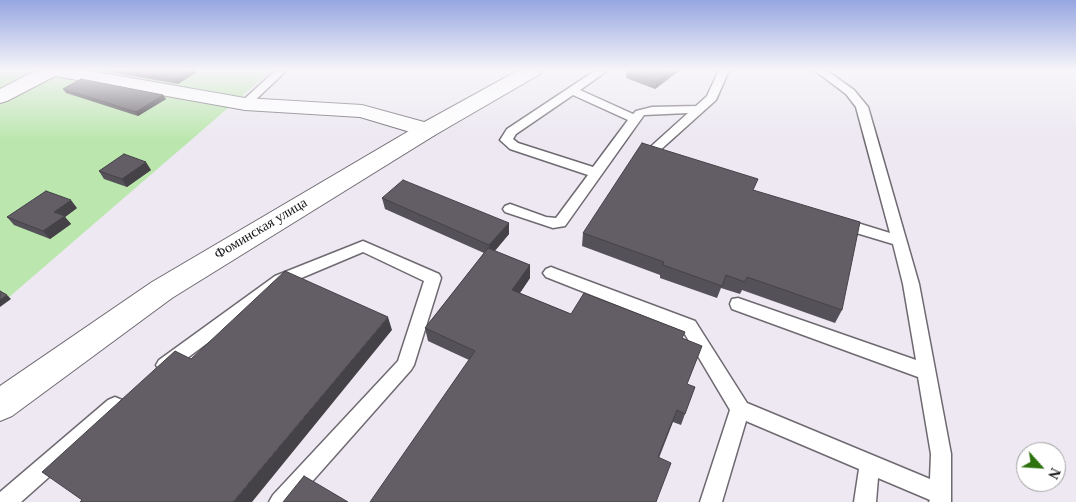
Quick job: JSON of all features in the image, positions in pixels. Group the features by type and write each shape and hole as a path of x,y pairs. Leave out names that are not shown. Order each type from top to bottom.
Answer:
{"street":[{"path":"185,93 245,104 362,111 427,130"},
{"name":"Фоминская улица","path":"0,405 162,290 427,130 492,93"}],"lane":[{"path":"245,104 257,93"},
{"path":"568,93 511,132 506,140 514,146 596,173"},
{"path":"577,93 634,119"},
{"path":"653,150 712,98 714,93"},
{"path":"551,273 689,326 740,409 870,464 941,498 941,454 911,284 862,107 851,93"},
{"path":"510,209 544,221 560,222 634,119 646,111 700,109"},
{"path":"823,218 899,241"},
{"path":"148,378 281,280 363,246 433,278 405,365 280,502"},
{"path":"738,304 927,372"},
{"path":"5,502 126,397"},
{"path":"711,502 740,409"},
{"path":"866,502 870,464"}],"green space":[{"path":"0,93 245,93 0,305"}],"building":[{"path":"77,93 163,95 136,112"},
{"path":"642,143 758,179 753,190 860,222 842,310 747,277 745,282 726,275 722,286 663,265 664,262 583,233"},
{"path":"124,154 146,162 122,179 99,171"},
{"path":"403,180 509,223 489,245 382,198"},
{"path":"46,191 71,200 54,212 65,216 43,231 7,217"},
{"path":"488,248 530,265 512,290 571,314 584,293 685,332 682,338 702,346 687,384 695,387 685,414 677,410 658,457 671,463 656,502 370,502 475,351 425,328"},
{"path":"285,271 388,317 233,502 80,502 82,500 42,472 175,351 191,359"},
{"path":"0,291 7,295 0,300"},
{"path":"304,476 348,502 283,502"}]}
